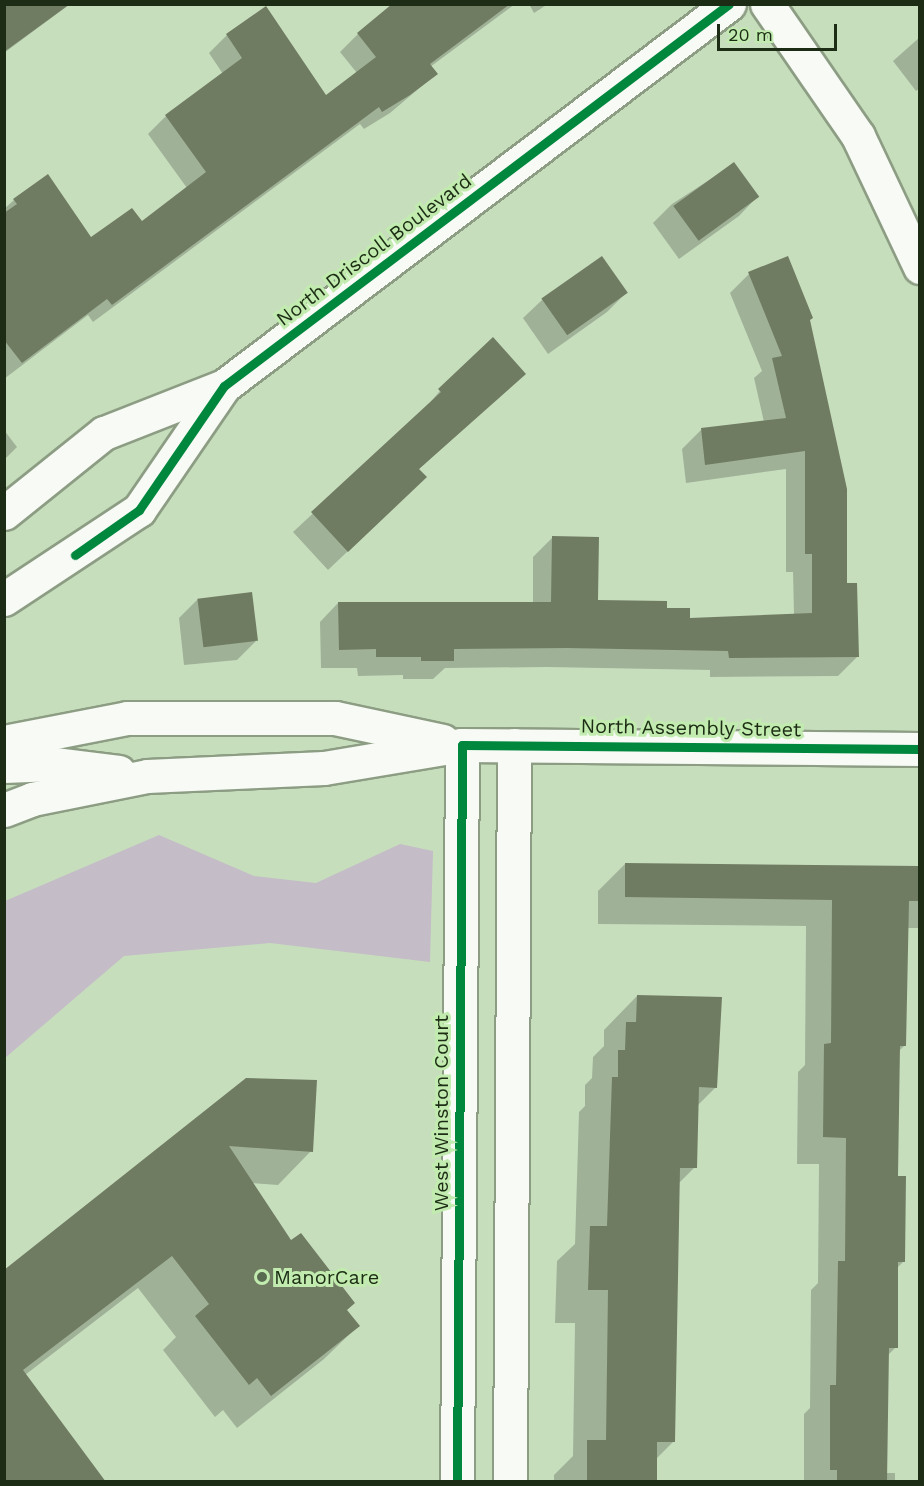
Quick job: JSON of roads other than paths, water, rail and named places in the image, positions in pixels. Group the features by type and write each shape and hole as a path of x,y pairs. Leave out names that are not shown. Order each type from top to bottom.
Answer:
{"main road":[{"name":"North Driscoll Boulevard","path":"4,513 104,433 224,386 729,4"},
{"path":"767,4 858,136 920,267"},
{"name":"North Driscoll Boulevard","path":"4,599 139,510 224,386"},
{"name":"North Assembly Street","path":"4,742 128,718 335,718 462,745"},
{"name":"North Assembly Street","path":"4,810 32,799 147,776 324,768 462,745 920,749"},
{"name":"West Winston Court","path":"457,1482 462,745"},
{"path":"510,1482 514,745"},
{"path":"4,766 54,764 147,776"},
{"name":"West Winston Court","path":"460,1054 512,1063"},
{"path":"458,1409 510,1410"}],"place":[{"name":"ManorCare","path":"262,1277"}]}
